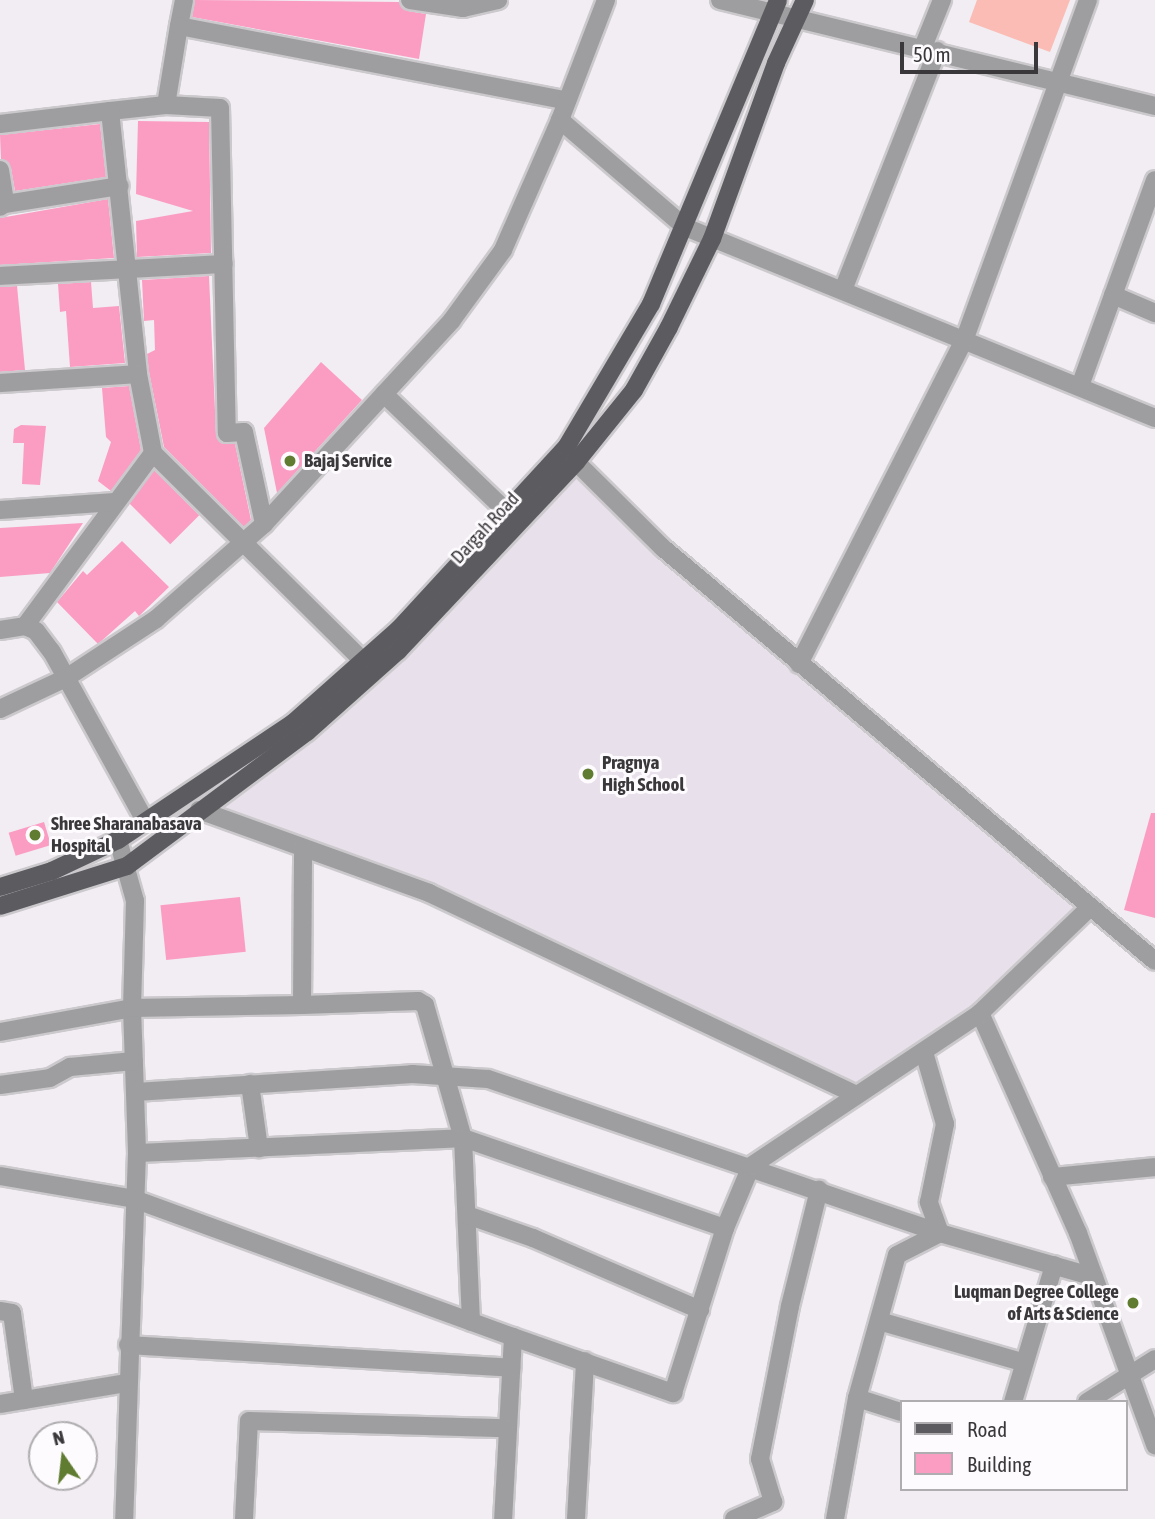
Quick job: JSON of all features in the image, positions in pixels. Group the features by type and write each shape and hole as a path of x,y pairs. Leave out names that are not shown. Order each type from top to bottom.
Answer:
{"main road":[{"name":"Dargah Road","path":"0,906 127,866 307,732 398,651 576,462 634,390 712,239 776,63 805,0"},
{"name":"Dargah Road","path":"0,887 52,871 118,840 293,723 399,629 508,513 567,446 651,304 775,7"}],"street":[{"path":"166,106 184,0"},
{"path":"410,0 465,4 498,0"},
{"path":"0,709 66,678 156,619 243,545 452,320 503,250 560,120 606,0"},
{"path":"720,0 775,7 797,19 930,49 1155,106"},
{"path":"843,290 930,49 942,0"},
{"path":"799,664 965,338 1088,0"},
{"path":"179,26 567,101"},
{"path":"0,124 166,106 220,108 227,433 244,432 264,524"},
{"path":"110,111 129,268 138,374 153,453 363,661"},
{"path":"560,120 685,227 965,338 1155,418"},
{"path":"0,170 3,206 120,186"},
{"path":"1080,386 1113,295 1147,222 1155,180"},
{"path":"0,276 223,264"},
{"path":"1113,295 1155,313"},
{"path":"0,383 138,374"},
{"path":"384,394 508,513"},
{"path":"25,626 153,453"},
{"path":"576,462 663,548 1155,961"},
{"path":"0,510 115,502"},
{"path":"0,630 25,626 36,631 52,652 146,822"},
{"path":"199,810 429,893 858,1095"},
{"path":"118,840 135,901 132,1008 137,1153 128,1345 124,1519"},
{"path":"302,1005 303,848"},
{"path":"0,1176 134,1199 670,1394 725,1228 751,1166 980,1013 1090,908"},
{"path":"0,1032 132,1008 421,1001 463,1138 471,1322"},
{"path":"980,1013 1094,1277 1129,1374 1149,1416 1155,1446"},
{"path":"924,1052 945,1124 929,1202 940,1233"},
{"path":"0,1085 50,1078 70,1067 134,1061"},
{"path":"136,1092 444,1076 488,1079 751,1166 940,1233 1094,1277"},
{"path":"250,1084 259,1148"},
{"path":"137,1153 463,1138 725,1228"},
{"path":"1052,1177 1155,1167"},
{"path":"734,1519 773,1502 760,1459 790,1306 819,1190"},
{"path":"467,1215 533,1238 700,1310"},
{"path":"835,1519 857,1398 897,1255 940,1233"},
{"path":"1013,1400 1022,1362 1054,1265"},
{"path":"0,1311 12,1313 24,1400"},
{"path":"879,1321 1022,1362"},
{"path":"503,1519 505,1428 513,1337"},
{"path":"128,1345 511,1368"},
{"path":"1090,1400 1155,1359"},
{"path":"576,1519 585,1361"},
{"path":"0,1404 127,1383"},
{"path":"857,1398 900,1412"},
{"path":"244,1519 249,1421 505,1428"}],"shaded area":[{"path":"977,0 1070,0 1050,52 969,22"},
{"name":"Pragnya High School","path":"573,471 654,551 1075,908 975,1008 856,1085 435,885 217,804"}],"building":[{"path":"195,0 399,2 408,11 426,14 419,59 192,17"},
{"path":"138,121 209,122 211,253 137,257 136,221 193,211 136,194"},
{"path":"100,124 106,177 15,191 11,168 1,159 0,135"},
{"path":"108,199 114,258 0,265 0,218"},
{"path":"209,276 216,433 221,443 235,444 251,520 244,527 164,447 149,372 147,354 155,350 154,320 144,321 142,280"},
{"path":"91,282 93,308 119,306 125,363 70,367 66,311 60,312 58,284"},
{"path":"17,286 25,370 0,372 0,287"},
{"name":"Bajaj Service","path":"321,362 362,400 277,493 264,428"},
{"path":"129,386 141,450 111,491 98,481 111,442 106,437 102,388"},
{"path":"21,425 46,426 40,485 22,484 24,443 13,443 14,429"},
{"path":"154,470 199,515 170,544 125,499"},
{"path":"83,523 50,573 0,577 0,528"},
{"path":"122,541 169,587 139,616 135,611 98,644 57,602 83,571 87,575"},
{"path":"1151,813 1155,813 1155,918 1124,910"},
{"path":"44,822 51,845 16,856 9,833"},
{"path":"240,897 246,952 166,960 160,905"}],"place":[{"name":"Bajaj Service","path":"290,461"},
{"name":"Pragnya High School","path":"588,774"},
{"name":"Shree Sharanabasava Hospital","path":"35,835"},
{"name":"Luqman Degree College of Arts & Science","path":"1133,1303"}]}
